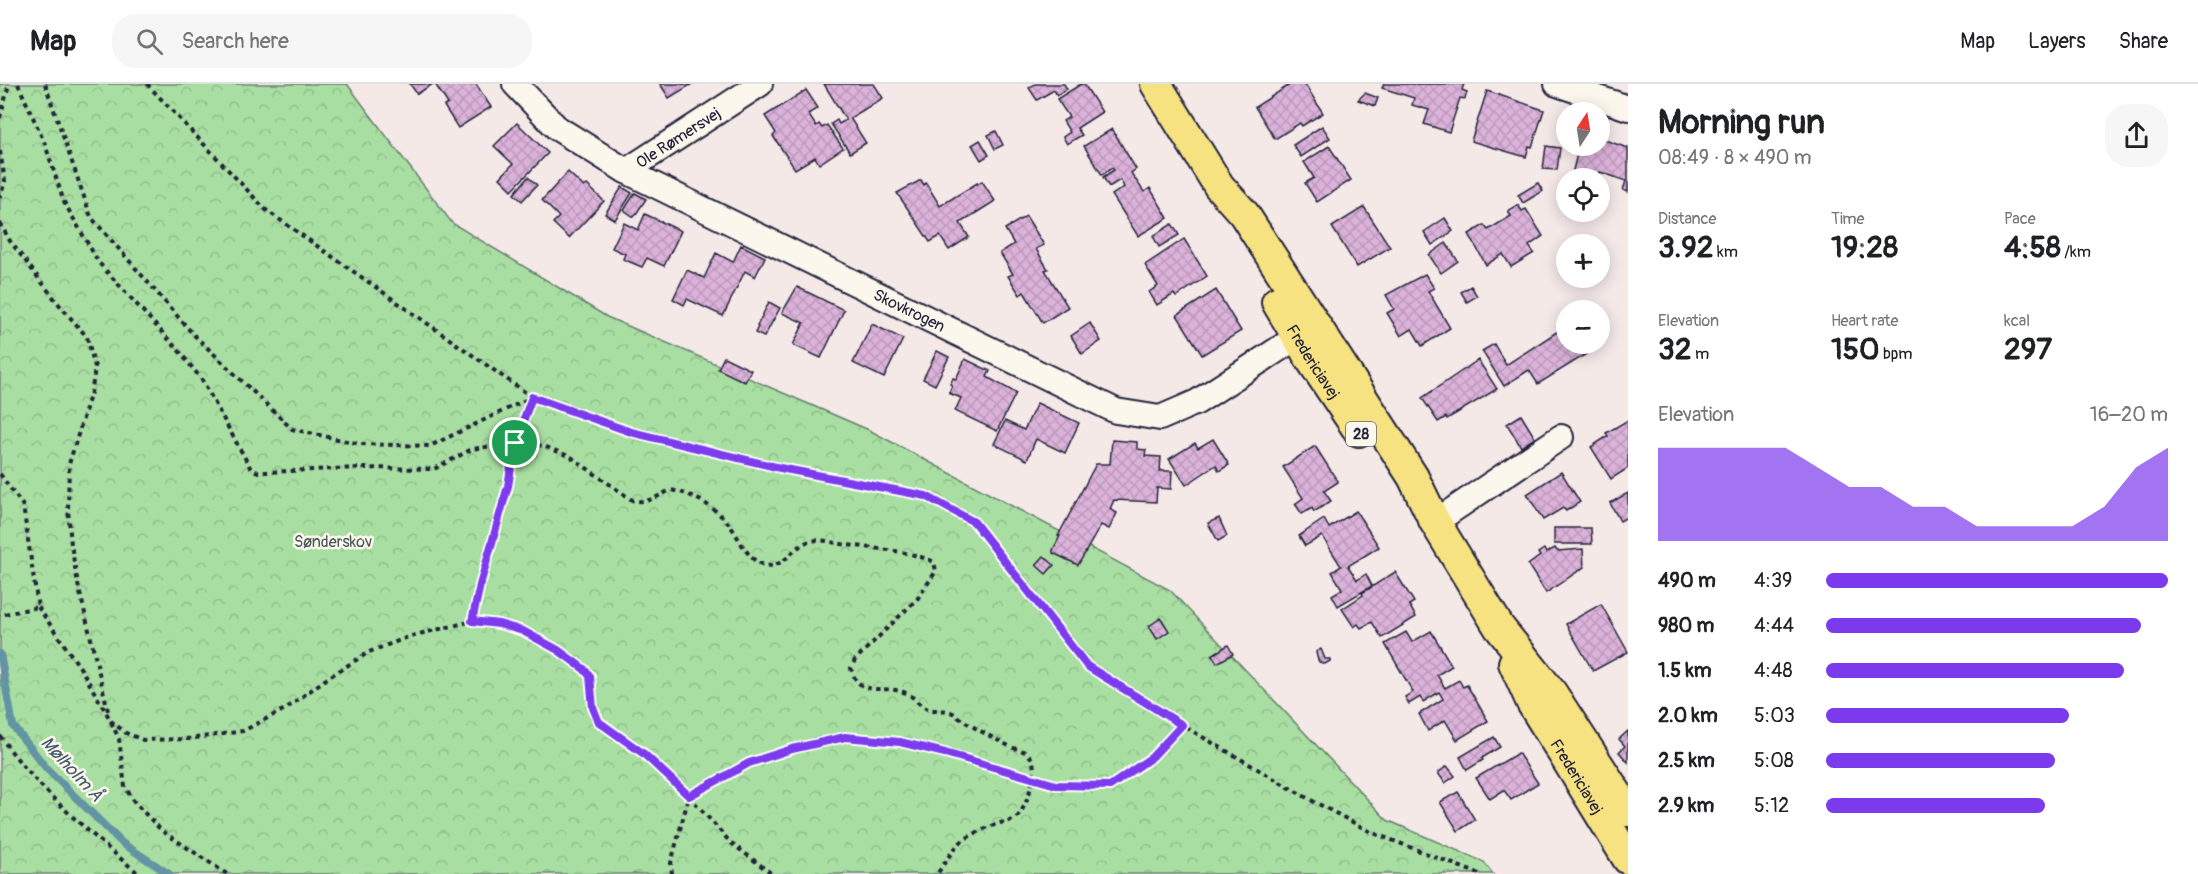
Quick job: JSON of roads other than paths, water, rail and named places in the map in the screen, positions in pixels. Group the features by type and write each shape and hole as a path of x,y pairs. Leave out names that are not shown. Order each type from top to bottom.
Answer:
{"main road":[{"name":"Fredericiavej","path":"1156,84 1219,186 1244,214 1307,331 1413,477 1436,522 1499,627 1532,703 1628,859"},
{"name":"Fredericiavej","path":"1499,627 1551,692 1628,811"}],"street":[{"name":"Skovkrogen","path":"515,84 556,128 626,171 1116,411 1160,418 1197,402 1307,331"},
{"name":"Ole Rømersvej","path":"626,171 760,84"},
{"path":"1557,84 1628,108"},
{"path":"1436,522 1561,437"}],"waterway":[{"name":"Mølholm Å","path":"0,654 13,726 47,769 122,843 169,874"}],"park label":[{"name":"Sønderskov","path":"333,541"}]}
